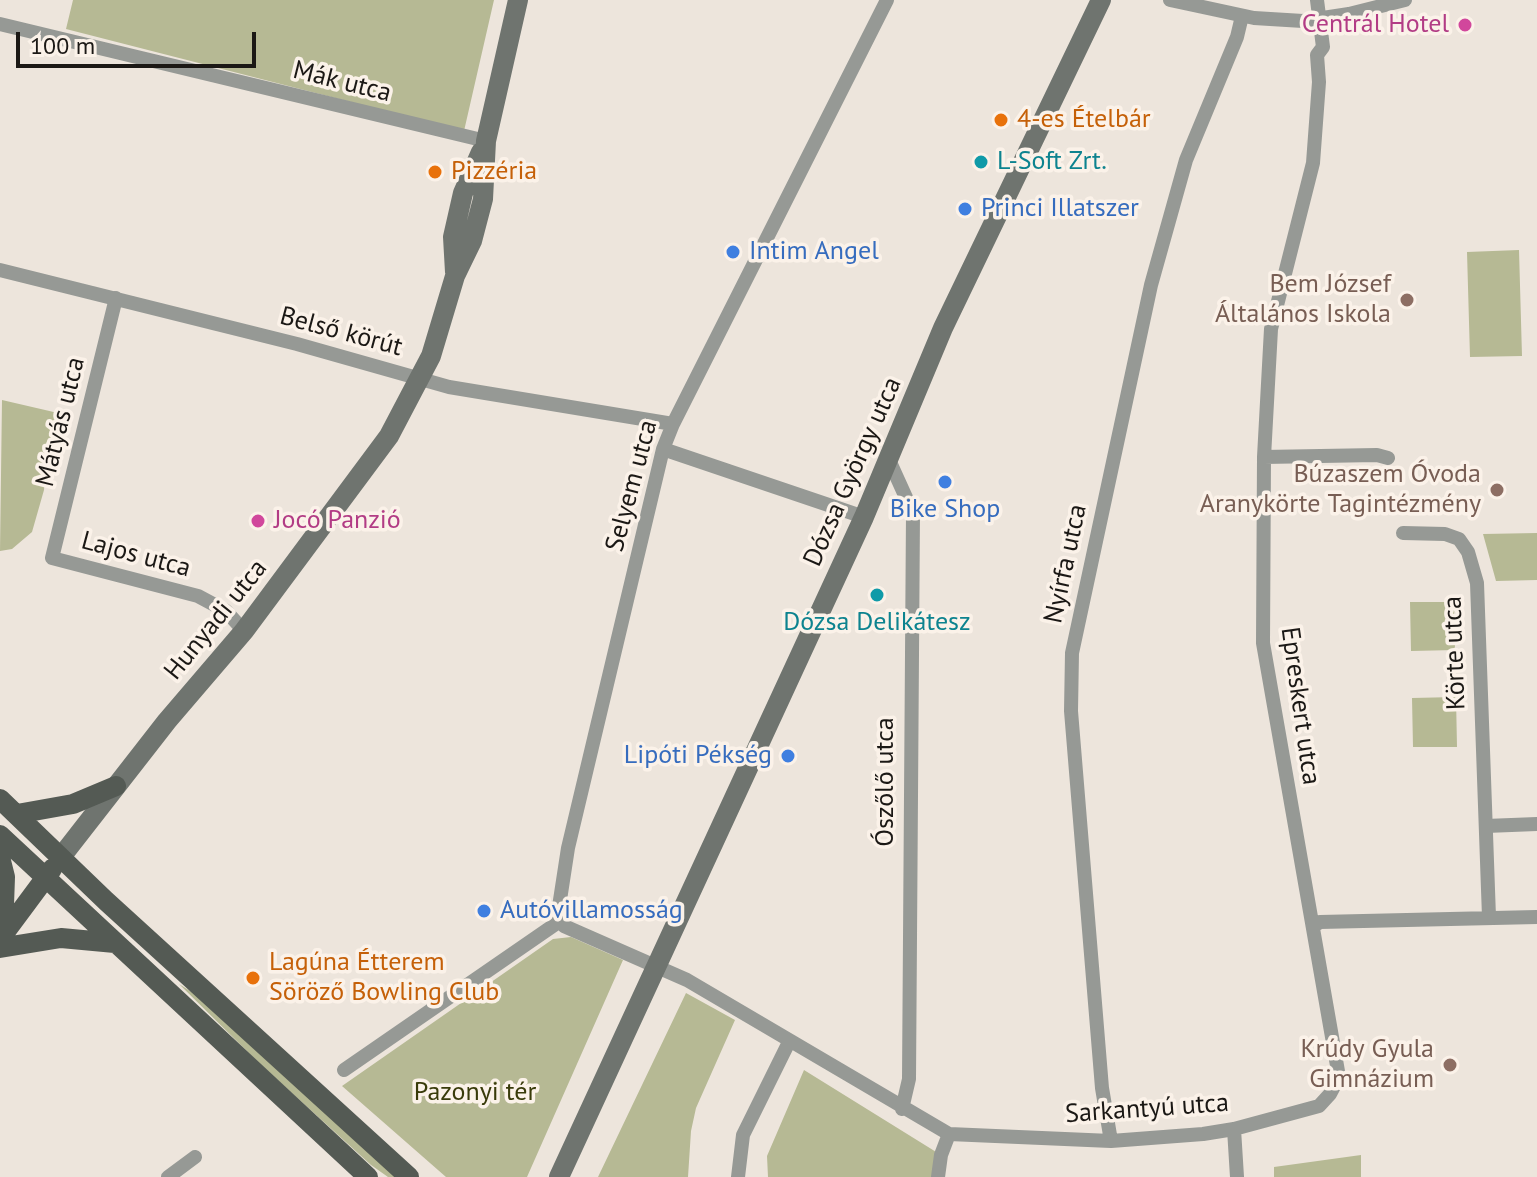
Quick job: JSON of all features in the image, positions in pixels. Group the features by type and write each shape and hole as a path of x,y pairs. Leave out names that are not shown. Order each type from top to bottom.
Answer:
{"main road":[{"path":"17,814 73,804 116,786"},
{"path":"0,799 409,1177"},
{"path":"0,835 368,1177"},
{"path":"0,857 5,877 4,905 0,917"},
{"path":"0,939 61,857"},
{"path":"0,948 61,938 115,943"}],"street":[{"name":"Hunyadi utca","path":"61,857 167,721 244,631 389,436 420,378 442,323 455,276 472,241 483,199 486,141 518,0"},
{"name":"Selyem utca","path":"560,921 558,913 568,848 663,449 887,0"},
{"name":"Dózsa György utca","path":"656,965 864,517 943,328 1101,0"},
{"path":"1170,0 1242,16 1303,21 1405,0"},
{"name":"Epreskert utca","path":"1314,926 1263,643 1264,457 1271,329 1293,232 1313,163 1319,82 1317,55 1323,47 1317,0"},
{"name":"Nyírfa utca","path":"1111,1141 1102,1088 1073,737 1072,653 1151,285 1186,160 1237,37 1242,16"},
{"name":"Mák utca","path":"0,24 486,141"},
{"name":"Belső körút","path":"0,270 449,387 673,424"},
{"name":"Mátyás utca","path":"52,558 116,298"},
{"path":"663,449 864,517"},
{"path":"1264,457 1377,455 1388,458"},
{"name":"Ószőlő utca","path":"889,460 913,513 909,1079 902,1109"},
{"name":"Körte utca","path":"1403,533 1445,534 1459,539 1468,552 1477,583 1489,917"},
{"name":"Lajos utca","path":"52,558 198,596 226,611 244,631"},
{"path":"1486,826 1537,824"},
{"path":"1314,926 1320,922 1537,917"},
{"path":"344,1070 560,921 564,926 656,965 559,1177"},
{"name":"Sarkantyú utca","path":"656,965 949,1134 1111,1141 1234,1129 1319,1106 1339,1077 1314,926"},
{"path":"738,1177 743,1135 789,1042"},
{"path":"1234,1129 1237,1177"},
{"path":"938,1177 941,1155 949,1134"},
{"path":"168,1177 195,1157"}],"green space":[{"path":"73,0 494,0 464,131 66,29"},
{"path":"1519,250 1522,356 1470,357 1467,252"},
{"path":"2,400 58,413 46,465 44,490 32,532 12,549 0,551"},
{"path":"1537,533 1537,580 1496,581 1483,534"},
{"path":"1410,602 1454,602 1455,650 1411,651"},
{"path":"1456,697 1457,747 1413,747 1412,698"},
{"name":"Pazonyi tér","path":"571,937 623,960 527,1177 446,1177 342,1086 553,939"},
{"path":"179,984 206,1001 399,1177 388,1177 371,1165 259,1063"},
{"path":"686,993 735,1020 696,1108 688,1177 598,1177"},
{"path":"804,1070 941,1155 938,1177 768,1177 767,1156"},
{"path":"1361,1155 1361,1177 1274,1177 1274,1167"}],"place":[{"name":"Centrál Hotel","path":"1465,25"},
{"name":"4-es Ételbár","path":"1001,120"},
{"name":"L-Soft Zrt.","path":"981,162"},
{"name":"Pizzéria","path":"435,172"},
{"name":"Princi Illatszer","path":"965,209"},
{"name":"Intim Angel","path":"733,252"},
{"name":"Bem József Általános Iskola","path":"1407,300"},
{"name":"Bike Shop","path":"945,482"},
{"name":"Búzaszem Óvoda Aranykörte Tagintézmény","path":"1497,490"},
{"name":"Jocó Panzió","path":"258,521"},
{"name":"Dózsa Delikátesz","path":"877,595"},
{"name":"Lipóti Pékség","path":"788,756"},
{"name":"Autóvillamosság","path":"484,911"},
{"name":"Lagúna Étterem Söröző Bowling Club","path":"253,978"},
{"name":"Krúdy Gyula Gimnázium","path":"1450,1065"}]}
